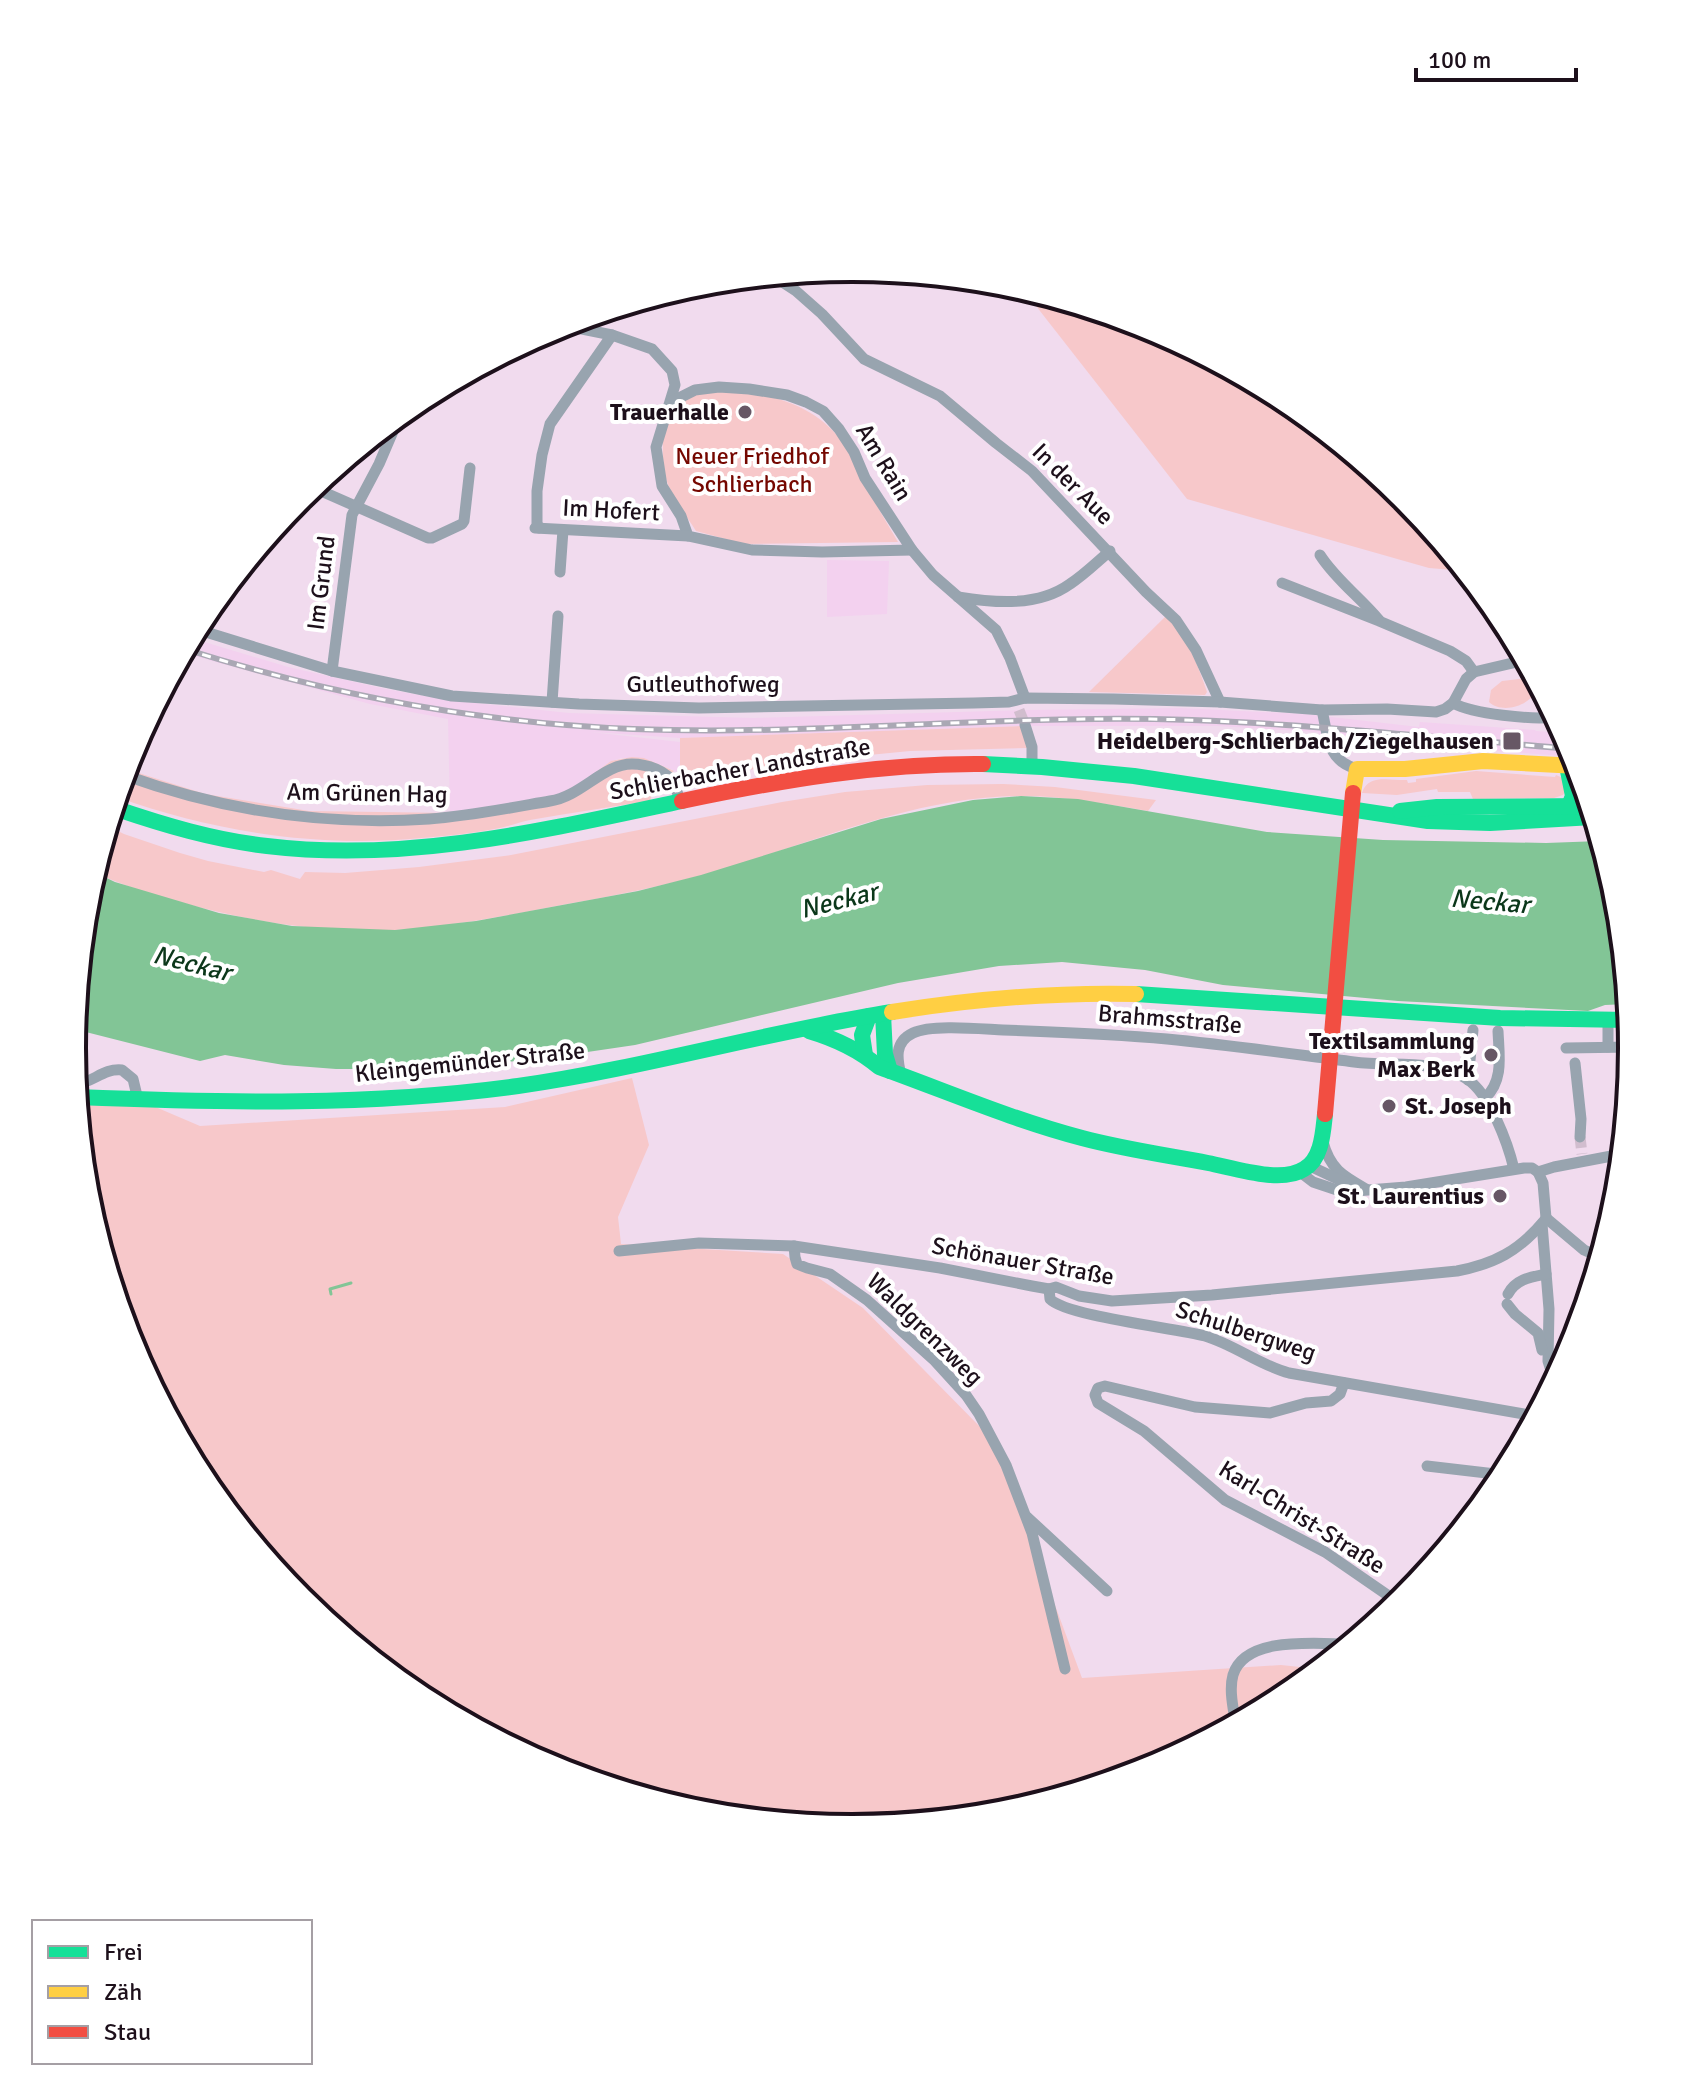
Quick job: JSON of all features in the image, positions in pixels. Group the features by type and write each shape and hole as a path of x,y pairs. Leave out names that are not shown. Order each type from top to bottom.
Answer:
{"main road":[{"path":"1305,1169 1320,1151 1325,1114 1357,769 1403,771 1483,761 1566,770"},
{"name":"Schlierbacher Landstraße","path":"124,811 164,825 275,848 319,851 420,847 526,833 758,785 836,772 908,765 1032,766 1120,775 1429,821 1487,823 1582,818"},
{"path":"1569,806 1572,790"},
{"name":"Schlierbacher Landstraße","path":"1379,813 1437,807 1578,806"},
{"name":"Kleingemünder Straße","path":"88,1098 257,1102 381,1099 501,1088 606,1071 876,1015 1001,997 1109,993 1492,1018 1617,1021"},
{"path":"865,1055 862,1032 876,1015"},
{"path":"876,1015 885,1054 896,1073"},
{"name":"Kleingemünder Straße","path":"803,1030 838,1040 865,1055 873,1064 896,1073 1082,1138 1262,1174 1281,1176 1305,1169"}],"street":[{"name":"In der Aue","path":"787,285 822,314 864,359 940,396 1032,471 1176,620 1196,650 1220,702"},
{"path":"587,330 652,349 672,371 675,385 656,447 662,486 681,516 688,536"},
{"name":"Im Hofert","path":"612,335 550,424 542,455 535,528 688,536 752,550 912,550"},
{"name":"Am Rain","path":"671,402 695,390 719,387 787,395 823,411 854,452 865,478 912,550 933,575 996,630 1010,658 1019,702"},
{"name":"Im Grund","path":"332,671 352,515 391,437"},
{"path":"324,493 428,538 436,537 464,521 470,468"},
{"path":"560,572 563,530"},
{"path":"958,597 989,602 1025,601 1050,596 1070,585 1110,551"},
{"path":"1320,555 1331,572 1379,621"},
{"path":"1282,583 1456,654 1474,672"},
{"path":"552,702 558,616"},
{"name":"Gutleuthofweg","path":"210,631 332,671 452,696 699,708 1009,702 1220,702"},
{"path":"1220,702 1322,710 1436,712 1453,703 1466,679 1474,672 1514,663"},
{"path":"1453,703 1471,710 1543,718"},
{"path":"1322,710 1335,756 1346,766 1357,769"},
{"path":"1025,725 1032,747 1032,766"},
{"name":"Am Grünen Hag","path":"135,779 191,797 261,812 411,820 458,816 559,799 579,791 610,769 633,764 650,767 668,777 676,786 680,801"},
{"path":"1608,1021 1608,1047"},
{"name":"Brahmsstraße","path":"896,1073 900,1044 911,1034 925,1030 993,1030 1167,1039 1375,1065 1430,1067 1451,1072 1478,1088 1510,1152 1514,1169"},
{"path":"1468,1080 1473,1030"},
{"path":"1485,1098 1496,1084 1499,1071 1498,1031"},
{"path":"1566,1048 1618,1047"},
{"path":"1575,1063 1580,1137"},
{"path":"87,1083 107,1071 122,1070 133,1079 138,1100"},
{"path":"1322,1137 1333,1166 1366,1190"},
{"name":"Kleingemünder Straße","path":"1305,1169 1366,1190 1384,1190 1514,1169 1530,1168 1538,1172 1583,1158 1610,1155"},
{"path":"1538,1172 1543,1180 1549,1365"},
{"path":"1544,1221 1590,1253"},
{"name":"Schönauer Straße","path":"619,1251 699,1243 794,1246 940,1268 1049,1289 1056,1287 1079,1296 1103,1300 1153,1300 1479,1267 1499,1259 1544,1221"},
{"name":"Waldgrenzweg","path":"794,1246 797,1264 830,1274 857,1292 935,1361 979,1414 1006,1465 1034,1542 1065,1669"},
{"path":"1546,1274 1515,1284 1508,1299 1515,1314 1538,1333 1544,1358 1548,1361"},
{"name":"Schulbergweg","path":"1049,1289 1051,1301 1061,1306 1204,1336 1228,1344 1277,1369 1524,1414"},
{"name":"Karl-Christ-Straße","path":"1344,1383 1340,1394 1331,1401 1306,1403 1270,1413 1183,1405 1110,1387 1098,1388 1095,1395 1098,1403 1144,1431 1220,1497 1325,1552 1388,1595"},
{"path":"1427,1466 1489,1473"},
{"name":"Waldgrenzweg","path":"1024,1514 1107,1591"},
{"path":"1235,1711 1233,1676 1249,1656 1284,1644 1333,1644"}],"shaded area":[{"path":"827,560 889,561 887,614 827,617"},
{"path":"203,642 288,667 386,689 447,700 569,713 753,718 1181,708 1305,714 1419,727 1420,722 1535,730 1549,732 1560,756 1320,737 1318,732 1217,726 1022,726 680,738 591,732 680,742 680,773 644,758 621,758 611,761 573,789 544,799 450,813 448,719 370,704 194,656"}],"green space":[{"path":"1035,305 1145,340 1191,361 1278,411 1318,440 1394,506 1450,570 1429,568 1187,499"},
{"name":"Neuer Friedhof Schlierbach","path":"708,391 742,392 776,398 822,421 845,446 898,542 744,544 696,531 666,478 664,430 667,419 678,403"},
{"path":"1166,616 1191,651 1207,692 1205,695 1089,692"},
{"path":"1522,679 1532,696 1509,708 1495,706 1489,702 1491,690 1502,681"},
{"path":"1022,726 1030,748 910,751 798,762 693,779 680,773 680,738"},
{"path":"644,758 674,771 655,786 650,801 480,831 383,841 306,839 229,828 128,800 138,773 205,794 309,811 450,813 544,799 573,789 611,761"},
{"path":"1476,771 1556,775 1563,778 1567,789 1563,795 1554,798 1473,799 1470,792 1438,792 1437,789 1397,795 1362,793 1375,780 1407,780 1408,783 1416,782 1416,779"},
{"path":"927,785 1055,787 1156,800 1148,811 1038,796 980,798 939,804 858,825 739,864 662,885 493,918 395,930 313,928 260,920 158,896 106,877 118,831 208,861 264,872 271,870 300,879 305,872 345,873 419,867 511,855 782,802 845,792"},
{"path":"632,1078 649,1145 618,1217 621,1244 783,1254 863,1308 988,1435 1082,1678 1281,1665 1302,1667 1278,1685 1191,1735 1098,1773 1001,1799 952,1807 852,1814 752,1807 654,1788 559,1756 513,1735 426,1685 386,1656 310,1590 244,1514 189,1431 144,1341 112,1246 93,1148 88,1094 125,1094 200,1126 505,1107"}],"water":[{"name":"Neckar","path":"1021,796 1078,799 1267,832 1383,840 1589,841 1603,899 1616,1005 1588,1011 1398,1001 1223,985 1145,970 1062,962 999,966 898,983 635,1045 533,1060 397,1069 284,1065 225,1055 200,1061 87,1032 93,948 106,878 219,913 292,926 395,930 476,921 638,891 701,875 881,819 973,800"}],"waterway":[{"path":"331,1294 330,1289 351,1283"}],"tunnel":[{"path":"1019,710 1025,725"},
{"path":"1580,1137 1582,1154"}],"railway":[{"path":"197,652 295,680 406,704 576,726 749,730 1156,719 1334,728 1557,748"}],"traffic: fast":[{"path":"983,764 1134,776 1428,821 1490,823 1582,818"},
{"path":"1569,806 1573,796 1571,785"},
{"path":"124,811 189,831 247,843 320,850 372,850 476,841 682,801"},
{"path":"1400,811 1437,807 1578,806"},
{"path":"1136,994 1500,1018 1617,1020"},
{"path":"88,1097 298,1101 463,1092 565,1078 892,1012"},
{"path":"883,1014 885,1054 890,1071"},
{"path":"865,1055 862,1035 869,1016"},
{"path":"809,1031 846,1045 879,1067 1031,1123 1113,1145 1257,1174 1283,1175 1310,1165 1320,1144 1325,1114"}],"traffic: slow":[{"path":"1353,793 1357,769 1405,769 1483,761 1564,765"},
{"path":"892,1012 1013,997 1136,994"}],"traffic: jam":[{"path":"682,801 832,774 907,766 983,764"},
{"path":"1325,1114 1353,793"}],"place":[{"name":"Trauerhalle","path":"745,412"},
{"name":"Heidelberg-Schlierbach/Ziegelhausen","path":"1512,741"},
{"name":"Textilsammlung Max Berk","path":"1491,1055"},
{"name":"St. Joseph","path":"1389,1106"},
{"name":"St. Laurentius","path":"1500,1196"}]}
